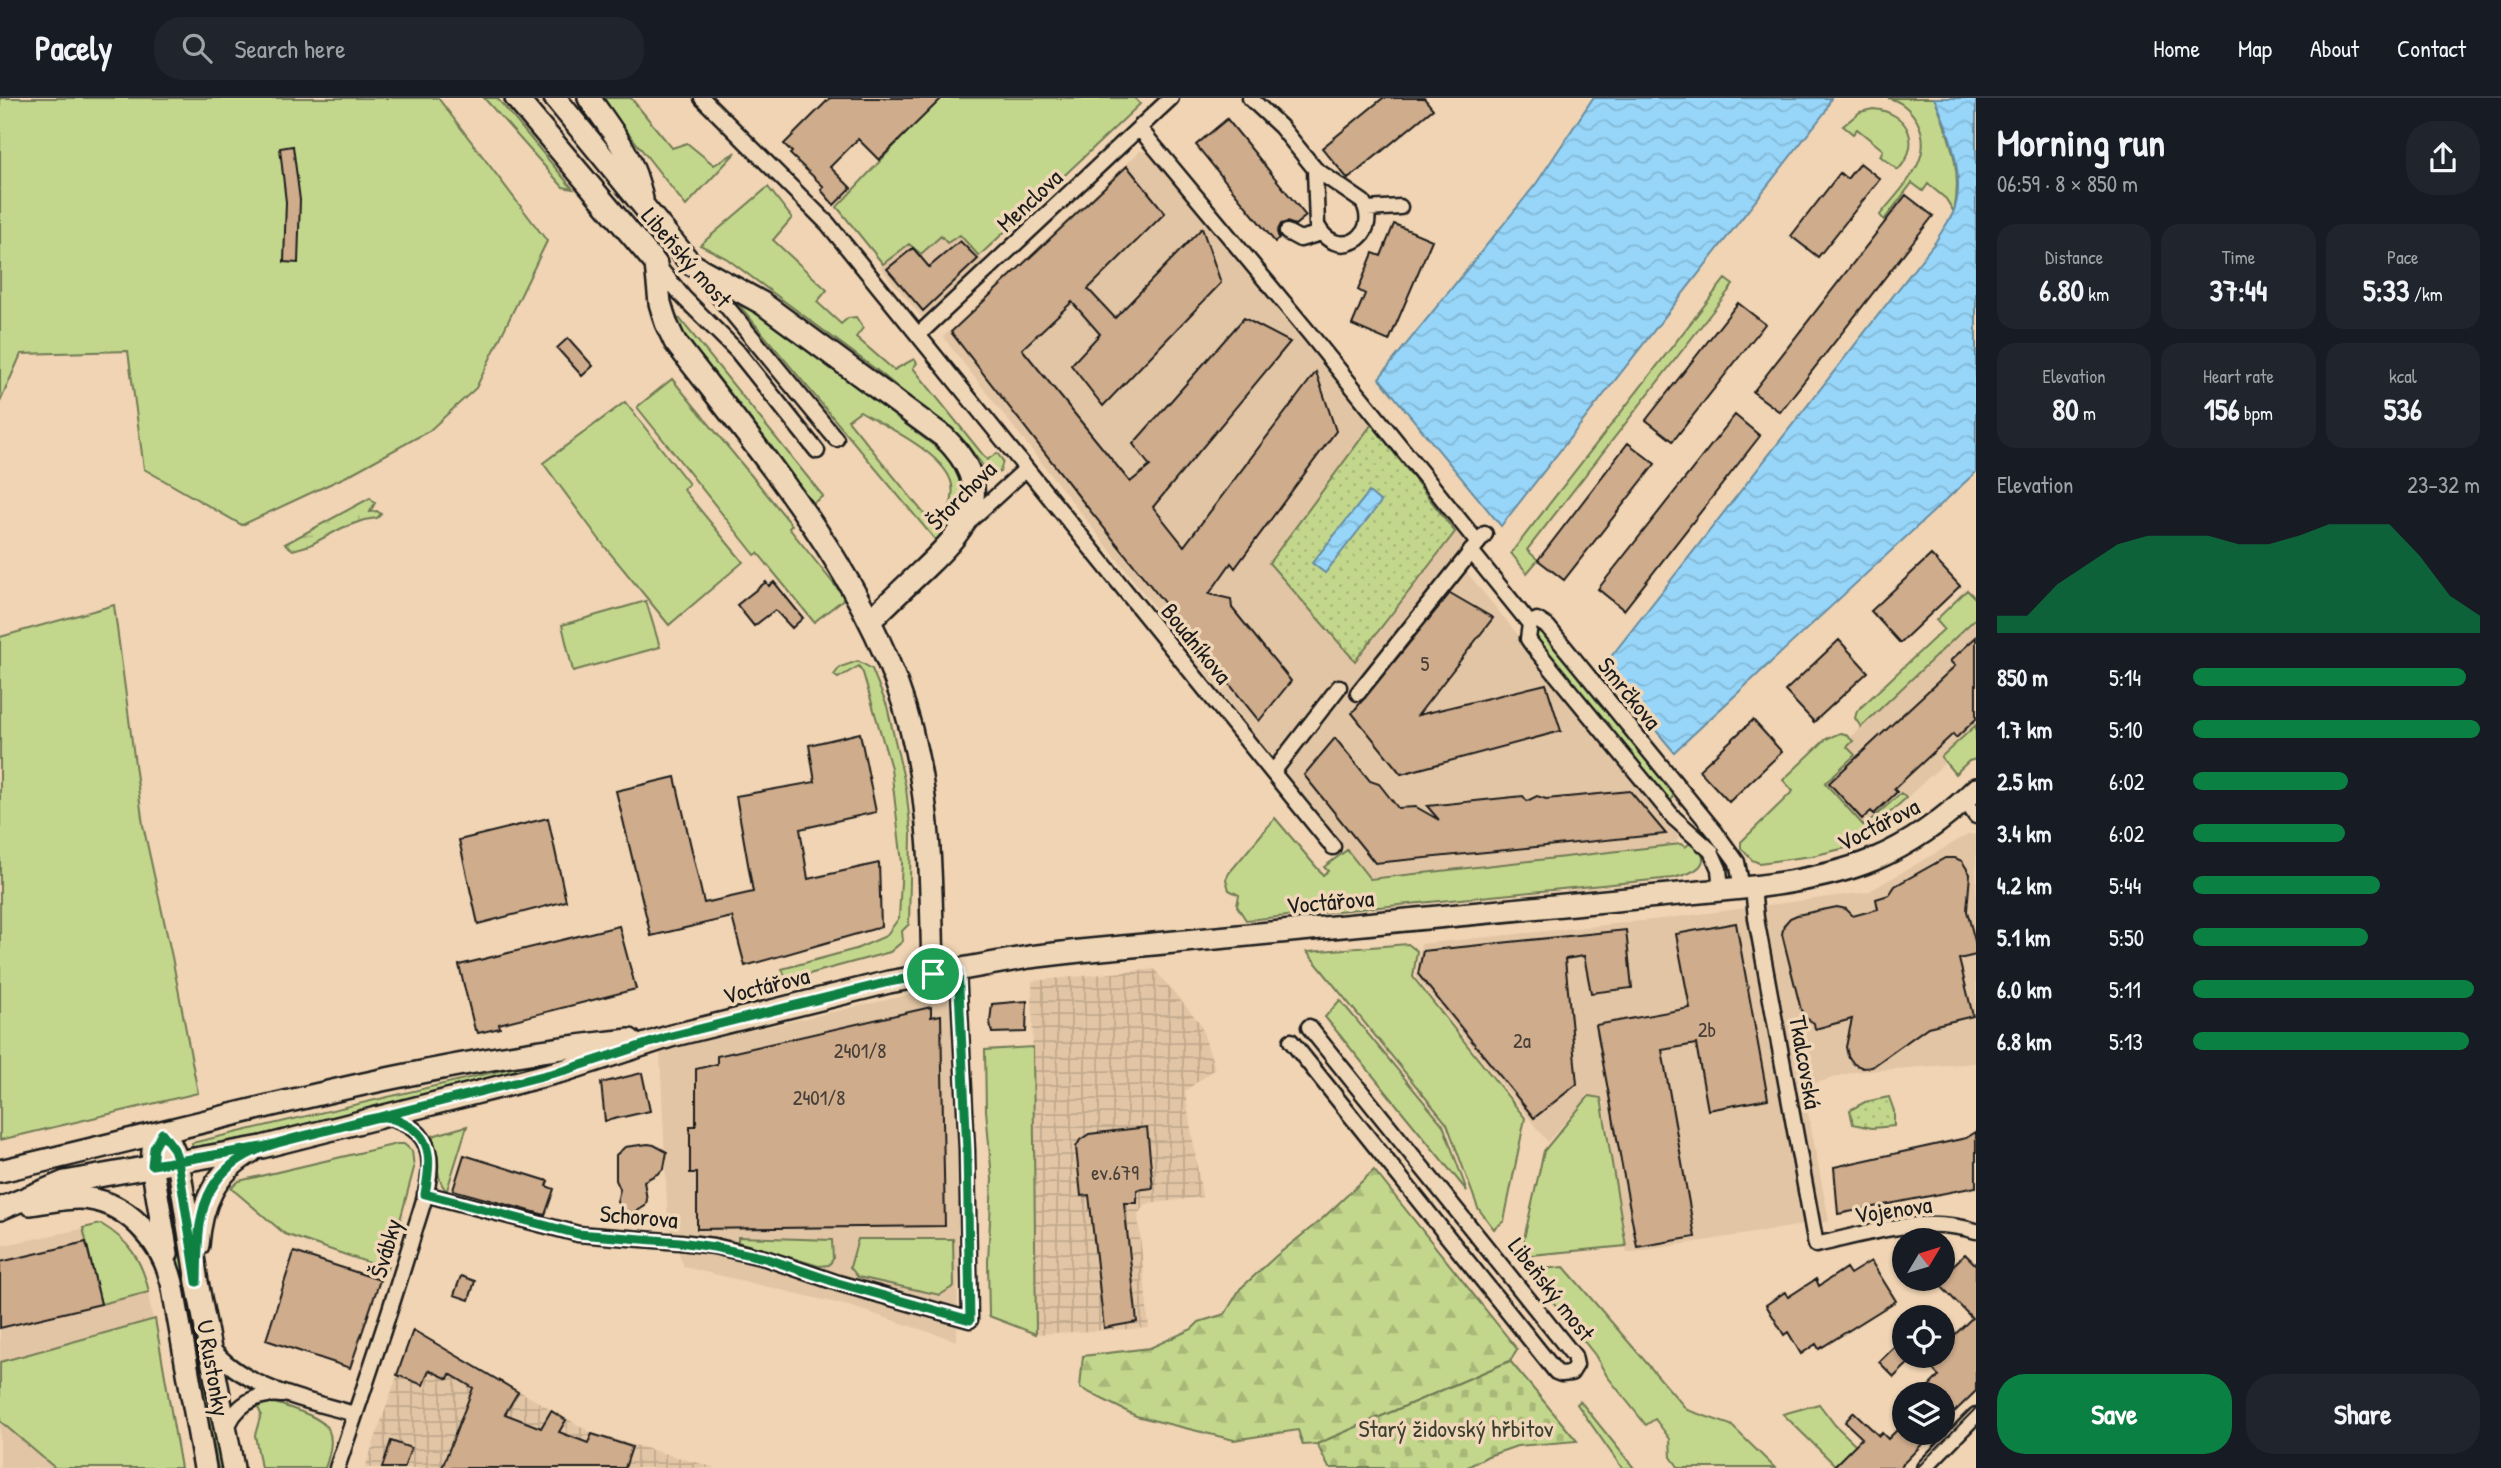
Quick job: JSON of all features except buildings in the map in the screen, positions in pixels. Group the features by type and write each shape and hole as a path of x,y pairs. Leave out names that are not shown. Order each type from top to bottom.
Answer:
{"main road":[{"name":"Libeňský most","path":"516,98 656,264"},
{"name":"Libeňský most","path":"555,98 691,264"},
{"path":"589,98 629,156 637,176 643,205"},
{"path":"656,264 660,303 675,342 811,523 842,569 870,621 908,718 924,792 930,855 933,974"},
{"path":"691,264 762,303 944,437 961,454 971,474 974,495 970,513 963,526"},
{"name":"Štorchova","path":"870,621 939,555 963,526"},
{"name":"Voctářova","path":"0,1210 65,1182 262,1147 566,1070 671,1036 889,982 1029,957 1094,949 1739,888 1816,878 1859,866 1908,843 1972,802"},
{"name":"Voctářova","path":"0,1171 339,1089 429,1070 563,1046 671,1036"},
{"path":"162,1133 154,1148 152,1165 172,1283"},
{"name":"U Rustonky","path":"162,1133 174,1149 178,1161 197,1282 233,1468"},
{"path":"197,1282 199,1230 211,1189 236,1161 262,1147"},
{"name":"U Rustonky","path":"0,1210 79,1198 101,1202 131,1219 149,1234 164,1257 172,1283 205,1468"}],"street":[{"name":"Štorchova","path":"702,98 828,224 1026,469 963,526"},
{"name":"Menclova","path":"918,335 1171,98"},
{"path":"1250,98 1281,127 1315,169 1358,197 1367,209 1367,225 1358,239 1342,244 1327,239 1321,233 1317,225 1315,169"},
{"name":"Smrčkova","path":"1139,128 1478,543 1530,624 1528,639 1674,818 1711,851 1719,869 1739,888"},
{"path":"1367,209 1400,207"},
{"path":"1287,232 1300,239 1321,233"},
{"name":"Libeňský most","path":"656,264 684,298 737,351 817,451"},
{"name":"Libeňský most","path":"691,264 836,439"},
{"name":"Boudníkova","path":"1026,469 1333,847"},
{"path":"1358,693 1478,543"},
{"name":"Smrčkova","path":"1530,624 1537,620 1548,626 1691,803 1737,862 1739,888"},
{"path":"1273,772 1339,687"},
{"path":"1674,818 1691,803"},
{"name":"Tkalcovská","path":"1739,888 1756,918 1816,1245"},
{"name":"Schorova","path":"425,1194 578,1234 691,1243 765,1258 838,1283 970,1320 967,1150 958,970"},
{"name":"Libeňský most","path":"1294,1044 1556,1372 1571,1373 1576,1365 1574,1356 1311,1030"},
{"name":"Švábky","path":"337,1468 396,1292 425,1194 430,1160 428,1148 421,1135 411,1127 383,1116"},
{"name":"Vojenova","path":"1816,1245 1906,1225 1942,1224 1976,1231"},
{"path":"208,1343 234,1369 294,1396 355,1414"},
{"path":"226,1434 236,1411 248,1401 263,1395 294,1396"},
{"path":"1924,1468 1976,1415"}],"shaded area":[{"path":"1140,151 1149,152 1469,542 1456,559 1680,834 1668,862 1369,881 943,337"},
{"path":"960,235 985,262 923,319 880,267 909,244 941,236"},
{"path":"1976,620 1976,734 1863,838 1808,777"},
{"path":"1969,834 1976,835 1976,1063 1853,1072 1803,1087 1829,1221 1627,1253 1603,1098 1589,1095 1548,1142 1416,977 1421,944 1662,919 1868,892"},
{"path":"1154,969 1200,1023 1215,1069 1185,1091 1202,1197 1147,1204 1138,1214 1149,1328 1036,1334 1032,981"},
{"path":"939,988 960,1017 957,1341 849,1306 684,1267 668,1224 660,1051"},
{"path":"101,1225 145,1278 181,1468 0,1468 0,1246"},
{"path":"413,1330 592,1433 716,1468 365,1468"}],"green space":[{"path":"0,98 438,98 547,241 476,388 429,431 347,476 242,525 144,469 128,351 21,354 0,402"},
{"path":"484,98 497,98 573,189 563,187"},
{"path":"601,98 631,98 672,148 687,143 714,165 736,152 686,206"},
{"path":"939,98 1135,98 1140,104 979,256 960,235 947,243 941,236 921,254 909,244 883,264 837,207"},
{"path":"1888,98 1934,98 1936,101 1954,155 1957,182 1954,212 1946,199 1928,184 1923,191 1912,183 1884,220 1880,215 1914,172 1923,148 1917,121 1901,103"},
{"path":"1873,109 1895,116 1908,130 1910,150 1898,170 1880,156 1883,150 1857,129 1853,134 1843,126 1860,112"},
{"path":"768,187 792,218 773,240 827,290 817,302 841,324 848,318 856,317 863,328 856,337 894,370 914,359 917,363 913,368 987,460 997,453 1003,461 1000,472 994,474 987,471 965,442 878,371 726,258 700,245"},
{"path":"1725,279 1733,285 1527,550 1538,560 1527,573 1511,553"},
{"path":"738,297 941,451 958,476 962,496 954,517 937,542 734,299","holes":["860,411 914,442 939,463 947,474 952,485 952,497 938,531 848,420"]},
{"path":"675,317 680,319 823,496 810,505 677,324"},
{"path":"672,379 792,525 789,528 845,598 814,622 758,553 755,555 637,407"},
{"path":"625,402 689,484 683,489 743,562 669,625 605,547 543,463"},
{"path":"1372,424 1455,532 1355,661 1269,563"},
{"path":"370,498 375,503 370,512 377,511 381,514 377,518 342,528 310,545 293,550 285,544"},
{"path":"1967,590 1976,599 1976,618 1861,727 1855,718 1857,711 1944,629 1936,620"},
{"path":"646,601 660,647 573,671 562,625"},
{"path":"114,605 143,825 198,1093 0,1140 0,637"},
{"path":"1536,627 1544,631 1674,792 1671,801 1665,799 1536,640 1533,630"},
{"path":"858,661 872,669 887,706 906,788 911,834 909,924 902,931 903,941 890,952 787,980 782,969 856,949 886,936 899,918 902,863 891,768 859,666 838,678 834,675 840,667"},
{"path":"1976,725 1976,759 1969,761 1955,774 1941,757"},
{"path":"1840,733 1853,741 1847,747 1855,755 1825,783 1864,826 1901,793 1906,798 1854,846 1812,856 1759,863 1752,860 1741,848 1741,842 1793,791 1783,780 1826,739"},
{"path":"1275,818 1323,875 1328,871 1324,867 1347,850 1370,879 1681,844 1685,847 1692,842 1699,849 1703,861 1695,870 1673,878 1246,920 1237,906 1239,895 1229,890 1226,879"},
{"path":"1408,944 1417,951 1413,977 1525,1118 1504,1221 1494,1229 1478,1208 1447,1124 1307,952"},
{"path":"1340,1000 1443,1125 1467,1191 1325,1017"},
{"path":"1033,1047 1036,1334 989,1316 988,1262 992,1179 986,1110 985,1050"},
{"path":"541,1061 542,1065 193,1152 192,1143"},
{"path":"1589,1096 1601,1098 1626,1246 1520,1256 1544,1151"},
{"path":"1889,1097 1894,1111 1894,1126 1872,1128 1853,1124 1850,1110 1865,1102"},
{"path":"467,1126 447,1191 438,1173 432,1136"},
{"path":"404,1144 412,1151 414,1168 387,1269 285,1234 231,1188 239,1181"},
{"path":"1374,1170 1517,1349 1510,1361 1317,1444 1303,1445 1298,1430 1234,1440 1136,1416 1080,1388 1083,1356 1150,1348 1192,1329 1199,1322 1225,1314 1240,1289 1322,1219"},
{"path":"171,1192 225,1468 218,1468 165,1194"},
{"path":"101,1224 133,1252 149,1292 101,1304 83,1228"},
{"path":"738,1237 832,1240 833,1259 829,1265 819,1266 738,1242"},
{"path":"858,1239 953,1239 954,1286 940,1295 858,1277 850,1267"},
{"path":"1564,1267 1687,1410 1731,1425 1775,1468 1679,1468 1671,1457 1670,1439 1655,1419 1646,1425 1528,1270"},
{"path":"155,1319 181,1468 55,1468 0,1421 0,1362"},
{"name":"Starý židovský hřbitov","path":"1510,1361 1577,1441 1517,1446 1488,1456 1466,1468 1329,1468 1317,1444"},
{"path":"1580,1401 1634,1468 1622,1468 1577,1404"},
{"path":"264,1403 308,1414 324,1424 331,1437 325,1468 261,1468 255,1435 261,1414 257,1405"},
{"path":"1819,1404 1835,1425 1856,1445 1835,1465 1783,1414"}],"water":[{"path":"1593,98 1831,98 1825,112 1501,526 1379,378 1536,184"},
{"path":"1934,98 1976,98 1976,472 1674,752 1603,667 1936,241 1949,220 1957,200 1957,170 1950,139"},
{"path":"1369,492 1381,502 1325,573 1312,563"}],"tram line":[{"path":"1917,1468 1976,1408"}],"route":[{"path":"933,974 889,982 671,1036 566,1070 262,1147 178,1161 174,1149 162,1133 154,1148 152,1165 178,1161 197,1282 199,1230 207,1198 214,1184 236,1161 262,1147 383,1116 397,1120 421,1135 428,1148 430,1160 425,1194 578,1234 680,1242 765,1258 838,1283 970,1320 967,1150 958,970 933,974"}]}
